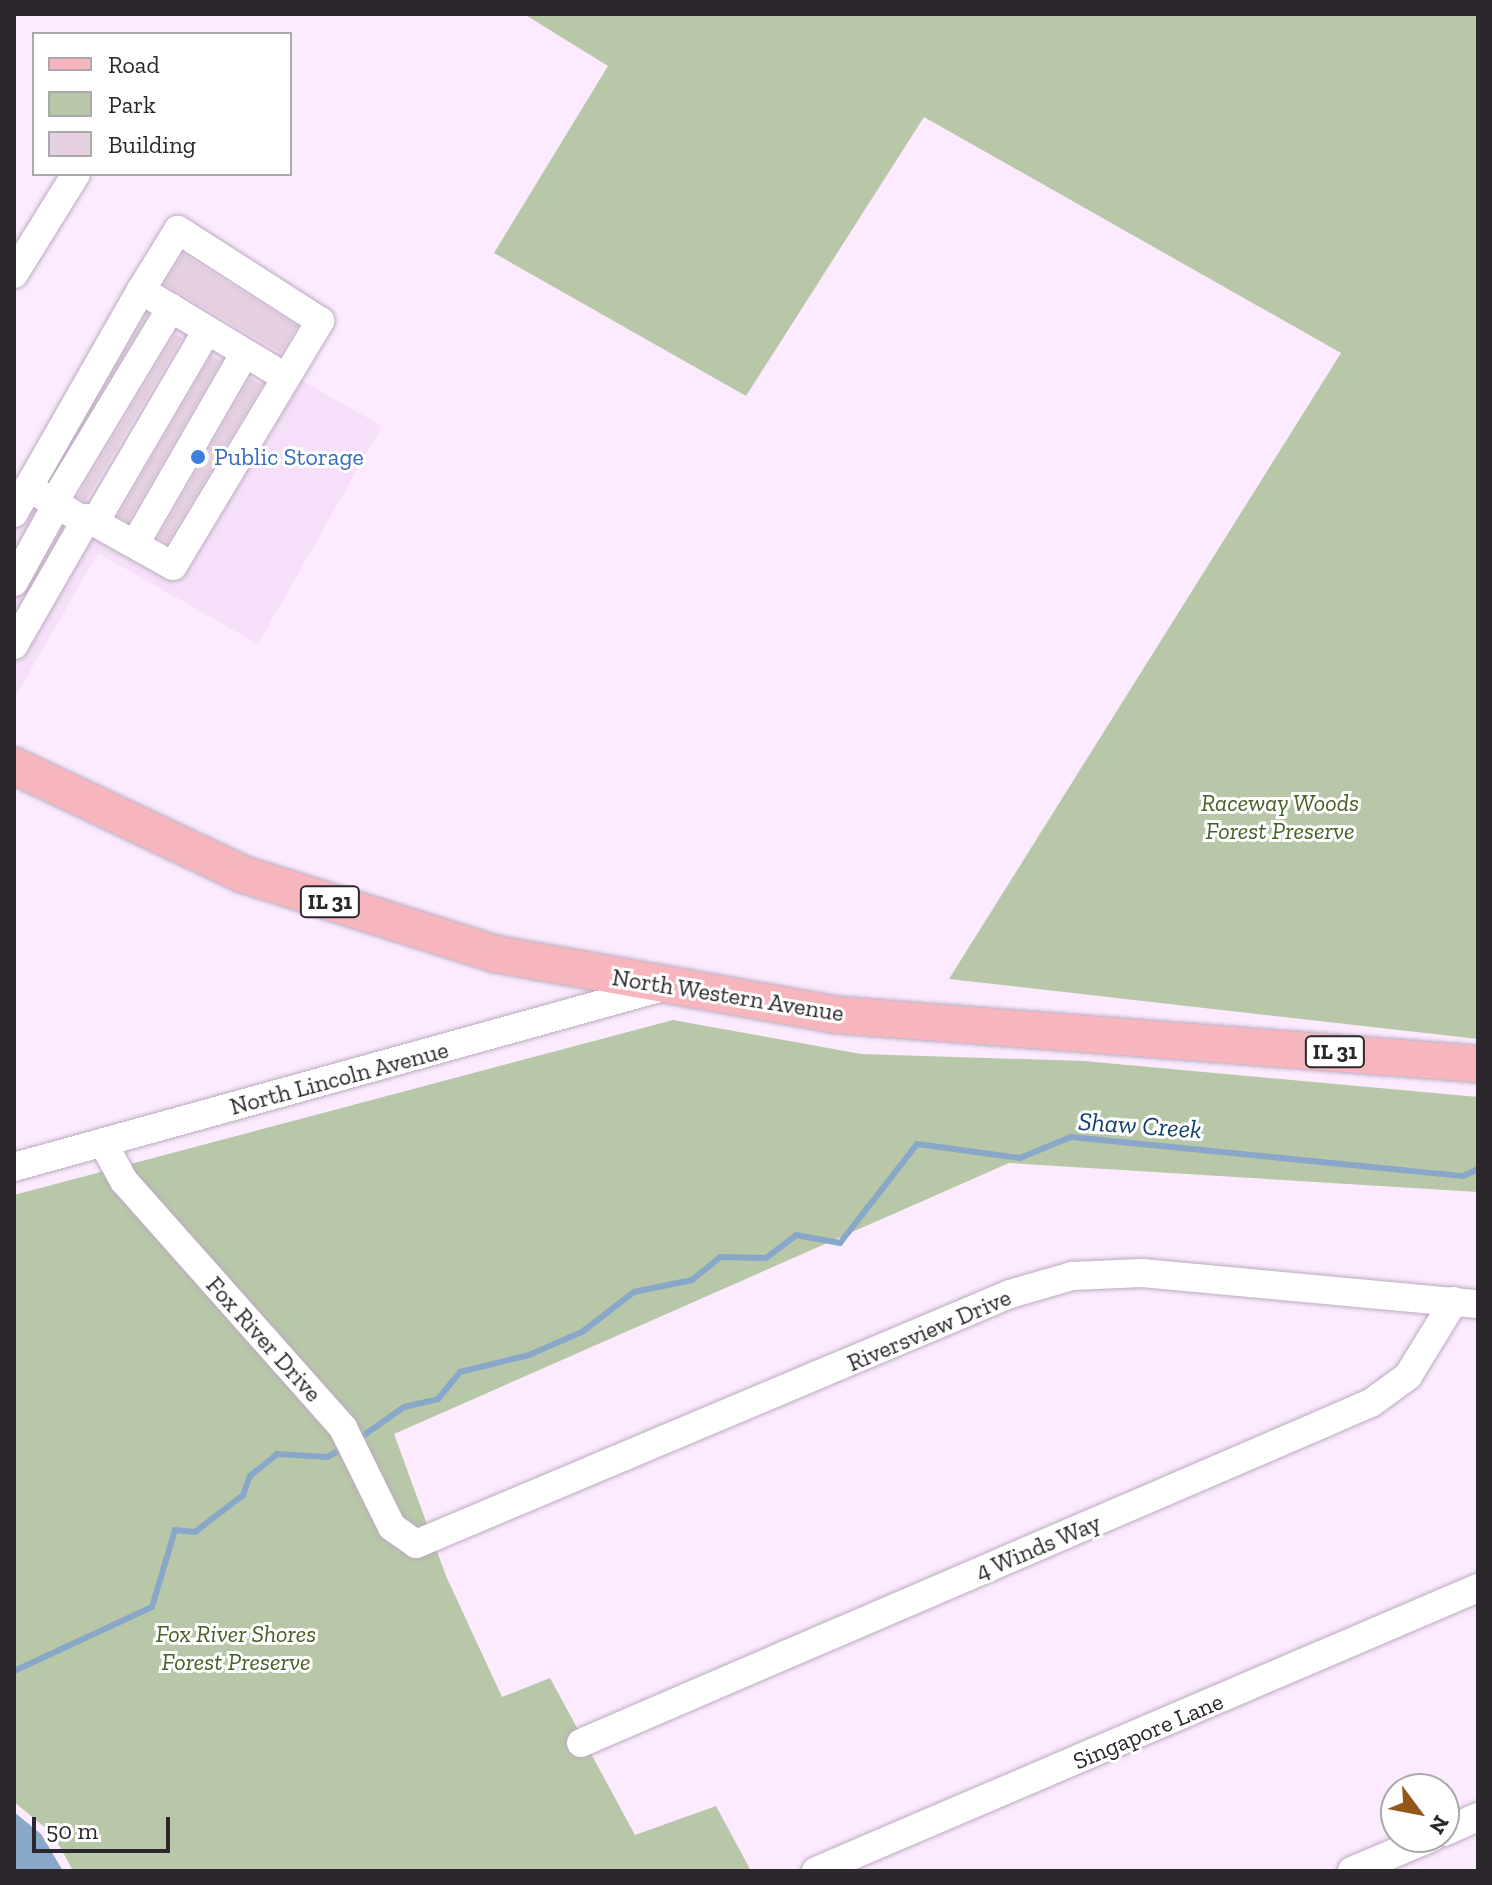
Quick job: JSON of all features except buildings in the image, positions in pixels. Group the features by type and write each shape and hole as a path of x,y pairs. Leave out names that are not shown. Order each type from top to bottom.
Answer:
{"main road":[{"name":"North Western Avenue","path":"14,766 242,874 495,954 663,987 837,1015 1478,1064"}],"street":[{"path":"14,274 75,176"},
{"path":"14,513 28,488 141,290 178,230 320,321 282,375 173,566 28,488"},
{"path":"141,290 282,375"},
{"path":"14,582 56,503 171,308"},
{"path":"14,645 207,330"},
{"path":"135,544 245,353"},
{"name":"North Lincoln Avenue","path":"14,1167 663,987"},
{"name":"Fox River Drive","path":"103,1143 124,1181 343,1428 361,1455 392,1527 412,1543"},
{"name":"Riversview Drive","path":"412,1543 427,1543 1010,1294 1072,1276 1142,1273 1466,1302"},
{"name":"4 Winds Way","path":"581,1743 1371,1403 1408,1376 1466,1302"},
{"name":"Singapore Lane","path":"816,1871 1478,1588"},
{"path":"1352,1871 1394,1853"}],"shaded area":[{"name":"Public Storage","path":"175,214 335,312 297,378 382,426 258,644 98,553 14,699 14,487"}],"green space":[{"name":"Raceway Woods Forest Preserve","path":"524,14 1478,14 1478,1039 949,979 1341,353 924,117 746,396 494,253 608,66"},
{"name":"Fox River Shores Forest Preserve","path":"673,1020 861,1054 1084,1061 1478,1097 1478,1192 1009,1163 394,1434 446,1576 502,1697 550,1678 635,1835 716,1806 751,1871 73,1871 53,1834 14,1802 14,1195"}],"water":[{"path":"14,1812 41,1834 63,1871 14,1871"}],"waterway":[{"name":"Shaw Creek","path":"357,1440 404,1407 438,1399 460,1372 529,1355 582,1332 634,1292 692,1280 720,1257 766,1258 796,1235 840,1243 917,1144 1020,1158 1071,1137 1463,1176 1478,1169"},
{"name":"Shaw Creek","path":"14,1671 152,1607 175,1530 195,1532 243,1495 250,1476 277,1454 327,1457 344,1448"}],"place":[{"name":"Public Storage","path":"198,457"}]}
